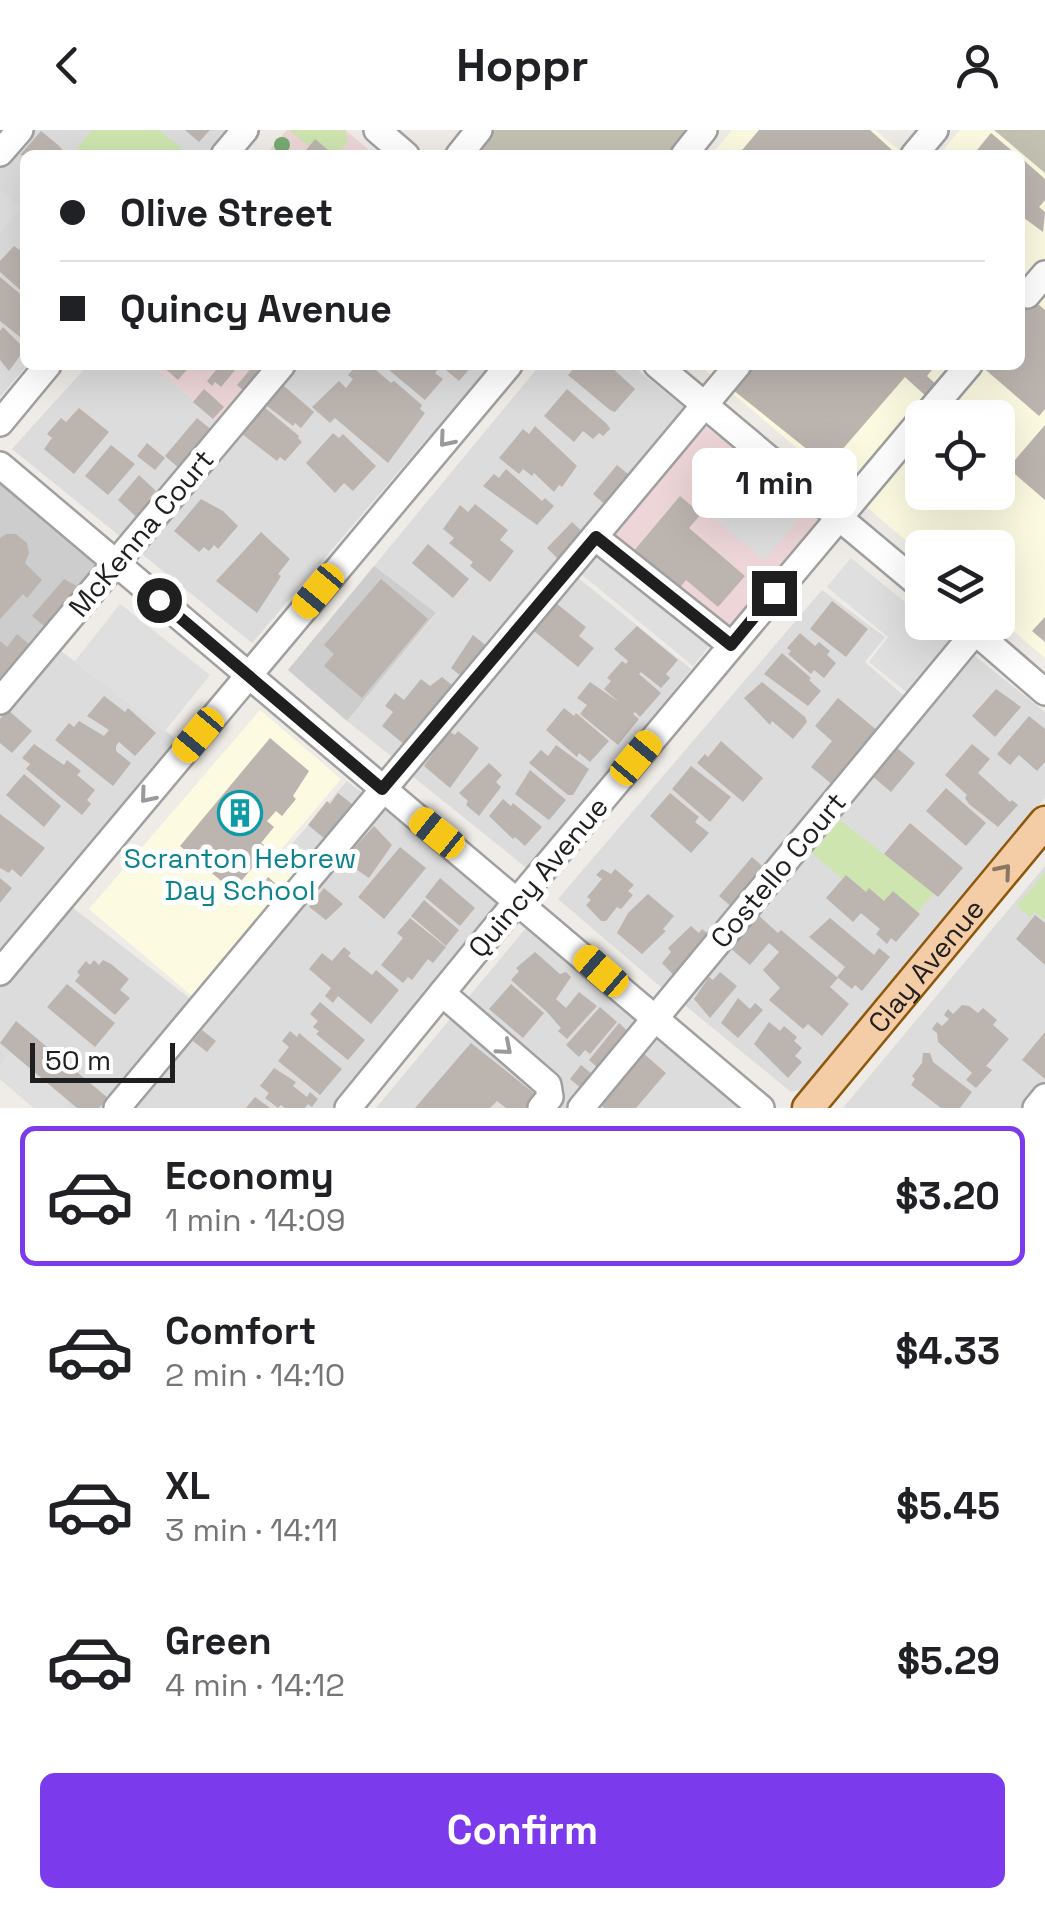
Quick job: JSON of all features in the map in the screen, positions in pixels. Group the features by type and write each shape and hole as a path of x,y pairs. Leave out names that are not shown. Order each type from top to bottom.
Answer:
{"main road":[{"name":"Clay Avenue","path":"808,1108 1045,822"}],"street":[{"path":"0,154 20,130"},
{"path":"228,150 245,130"},
{"path":"377,130 400,150"},
{"path":"462,150 479,130"},
{"path":"688,150 704,130"},
{"path":"918,150 935,130"},
{"path":"1027,295 1045,274"},
{"path":"0,423 44,370"},
{"name":"McKenna Court","path":"0,701 278,370"},
{"path":"0,972 504,370"},
{"path":"663,370 905,572"},
{"path":"117,1108 734,370"},
{"name":"Quincy Avenue","path":"939,400 965,370"},
{"name":"Quincy Avenue","path":"348,1108 905,439"},
{"path":"0,465 761,1108"},
{"path":"596,537 731,645"},
{"name":"Costello Court","path":"581,1108 960,640"},
{"path":"984,640 1045,692"},
{"path":"442,994 548,1085 550,1097 541,1108"},
{"path":"1036,1108 1045,1098"}],"shaded area":[{"path":"0,130 225,130 208,150 20,150 23,370 0,397"},
{"path":"287,130 345,130 369,150 269,150"},
{"path":"486,130 687,130 670,150 469,150"},
{"path":"732,130 875,130 899,150 715,150"},
{"path":"960,130 1045,130 1045,658 1015,632 1015,530 905,530 905,540 705,370 1025,370 1025,150 943,150"},
{"path":"994,130 1045,130 1045,173 1025,156 1025,150 1018,150"},
{"path":"0,190 20,209 0,232"},
{"path":"83,370 158,370 237,436 291,370 486,370 252,643 12,449"},
{"path":"158,370 269,370 224,425"},
{"path":"536,370 638,370 689,412 400,763 347,721 436,614 374,566"},
{"path":"698,420 822,519 726,637 601,536"},
{"path":"717,449 799,519 764,560 713,518 726,502 695,475"},
{"path":"0,476 110,568 0,698"},
{"path":"596,542 715,639 693,666 574,568"},
{"path":"851,558 905,602 905,640 952,640 958,645 914,698 869,662 888,637 827,587"},
{"path":"374,566 436,613 347,721 288,670"},
{"path":"572,573 691,669 529,870 406,771"},
{"path":"822,590 885,637 865,662 911,702 669,994 558,899"},
{"path":"120,604 210,675 164,732 75,661"},
{"path":"56,647 176,739 51,891 206,1011 315,880 284,853 347,781 505,902 336,1108 34,1108 0,1079 0,710"},
{"path":"975,656 1045,712 1045,798 803,1089 791,1092 681,1002"},
{"path":"260,710 341,779 279,852 307,877 199,1002 89,909"},
{"path":"1045,866 1045,1108 843,1108"},
{"path":"526,928 641,1026 741,1108 376,1108"},
{"path":"10,1052 70,1102 65,1108 35,1108 0,1079 0,1064"}],"green space":[{"path":"92,130 159,130 183,150 78,150"},
{"path":"288,130 345,130 348,142 339,150 327,150 314,140 309,146"},
{"path":"837,818 934,893 918,912 893,891 884,901 869,889 866,892 809,851"},
{"path":"1045,872 1045,920 1035,912 1030,917 1017,906"}],"building":[{"path":"185,130 210,130 199,142"},
{"path":"759,130 870,130 892,150 742,150"},
{"path":"41,131 62,150 24,150"},
{"path":"991,133 1011,150 977,150"},
{"path":"315,139 328,150 306,150"},
{"path":"1025,161 1045,179 1045,200 1039,207 1045,212 1043,232 1025,219"},
{"path":"14,246 20,250 20,290 0,272 0,261"},
{"path":"0,277 20,294 20,337 0,321"},
{"path":"1025,293 1045,310 1045,409 1039,416 986,370 1025,370"},
{"path":"3,327 20,344 20,356 9,371 0,360"},
{"path":"167,370 187,370 178,380"},
{"path":"216,370 235,370 221,387 207,381"},
{"path":"250,370 261,370 271,377 253,399 237,385"},
{"path":"352,370 376,370 422,405 420,409 425,413 388,463 335,418 330,423 312,407 339,381 346,388 353,379 348,375"},
{"path":"389,370 437,370 435,373 443,379 425,400"},
{"path":"446,370 469,370 459,381"},
{"path":"572,370 614,370 635,389 615,412 568,375"},
{"path":"751,370 932,370 927,376 939,387 929,399 905,377 828,466 733,390"},
{"path":"284,386 314,412 301,428 267,406"},
{"path":"204,389 224,407 213,419 193,402"},
{"path":"567,389 607,424 610,429 603,436 599,433 593,439 583,431 574,442 544,416"},
{"path":"264,407 302,442 285,461 280,457 277,461 242,434"},
{"path":"79,408 109,432 74,474 44,449 52,438 47,434 61,418 66,422"},
{"path":"197,418 213,431 180,469 165,456"},
{"path":"1045,425 1045,500 1015,474 1015,460"},
{"path":"535,426 577,466 554,492 534,473 532,476 523,469 519,474 499,458 523,429 529,434"},
{"path":"333,433 339,438 343,434 376,466 353,491 344,483 335,493 306,463"},
{"path":"147,443 165,458 155,470 137,456"},
{"path":"111,445 135,464 108,495 85,476"},
{"path":"617,465 634,479 610,509 593,494"},
{"path":"506,469 542,501 545,498 554,506 537,525 483,486 494,474 499,478"},
{"path":"139,475 156,491 149,499 160,509 145,525 118,500"},
{"path":"680,496 701,514 689,528 745,576 718,607 686,580 678,590 633,552"},
{"path":"201,499 223,511 238,526 218,549 214,545 209,551 204,547 199,552 174,531"},
{"path":"475,504 508,530 500,540 514,551 490,582 449,543 454,538 443,529 460,505 468,512"},
{"path":"572,522 588,537 563,564 547,548"},
{"path":"261,532 290,559 257,613 216,581"},
{"path":"16,534 27,543 25,563 42,580 0,619 0,538"},
{"path":"428,544 469,579 453,598 412,563"},
{"path":"64,579 84,590 49,630 32,616"},
{"path":"381,579 428,619 362,698 324,666 334,654 324,645"},
{"path":"832,601 868,629 846,657 810,629"},
{"path":"557,604 586,627 579,636 594,648 578,667 534,631"},
{"path":"1045,617 1045,642 1032,631"},
{"path":"637,626 678,660 661,688 639,674 661,693 640,717 633,714 639,719 618,745 580,714 587,705 577,698 590,682 619,702 604,689 611,681 607,678 622,661 628,661 614,649"},
{"path":"800,633 815,646 819,642 830,651 827,655 836,663 824,678 814,670 811,674 788,654 791,651 787,648"},
{"path":"17,634 35,649 0,697 0,641 7,647"},
{"path":"473,635 494,652 470,683 451,668"},
{"path":"782,653 821,691 808,706 764,674"},
{"path":"442,677 458,690 411,750 382,726 393,712 385,706 395,693 404,700 421,679 430,686"},
{"path":"762,682 805,717 807,722 793,739 772,721 770,725 744,698"},
{"path":"996,689 1021,707 995,737 972,716"},
{"path":"104,696 125,712 128,708 156,733 135,756 119,742 116,751 131,763 113,786 55,740 69,723 74,727 79,721 104,736 109,730 87,716"},
{"path":"838,698 884,736 839,790 811,767 832,741 815,726"},
{"path":"564,708 574,716 576,713 609,741 590,762 579,753 577,757 546,730"},
{"path":"8,710 32,731 12,753 0,743 0,719"},
{"path":"1029,716 1045,729 1045,762 1037,771 1019,755 1010,765 997,754"},
{"path":"449,731 455,735 458,731 479,748 450,788 424,766"},
{"name":"Scranton Hebrew Day School","path":"270,738 309,771 293,796 296,799 282,816 276,811 267,821 274,827 261,843 264,845 258,852 262,856 233,891 180,846"},
{"path":"721,741 763,778 743,802 697,763 705,754 708,757"},
{"path":"34,744 64,765 67,760 95,790 82,815 26,769 30,764 22,758"},
{"path":"972,744 990,759 978,773 1018,805 998,827 969,804 967,795 945,775"},
{"path":"556,745 589,769 573,795 529,763 541,750 548,756"},
{"path":"896,747 915,763 891,792 871,775"},
{"path":"489,763 502,775 496,782 501,787 479,816 459,793"},
{"path":"691,766 731,797 710,822 672,789"},
{"path":"530,770 566,800 549,820 515,794"},
{"path":"24,774 61,806 44,827 6,795"},
{"path":"946,788 986,823 966,846 926,811"},
{"path":"338,793 358,809 330,843 308,825"},
{"path":"670,793 699,817 695,822 709,833 691,853 650,816"},
{"path":"503,799 542,827 525,846 489,816"},
{"path":"0,814 45,848 21,877 12,869 9,873 0,868"},
{"path":"910,823 963,868 938,897 884,854"},
{"path":"374,826 392,845 369,878 347,863 355,853 352,850"},
{"path":"400,847 426,868 384,919 358,897"},
{"path":"752,857 768,871 735,910 719,896"},
{"path":"602,869 611,874 615,869 634,885 628,891 633,895 606,921 601,921 586,905 591,900 587,897 602,879 596,875"},
{"path":"846,875 884,901 893,891 920,914 896,942 891,938 887,944 876,934 880,929 861,913 853,922 826,898"},
{"path":"268,877 290,896 281,907 259,888"},
{"path":"0,878 12,888 0,903"},
{"path":"440,878 475,908 460,926 425,897"},
{"path":"324,888 343,904 326,920 309,907"},
{"path":"648,894 674,916 663,929 666,931 642,954 617,933 628,913"},
{"path":"424,900 459,930 446,946 411,916"},
{"path":"757,914 838,978 830,987 849,1004 822,1036 808,1024 803,1029 769,1000 780,988 763,970 779,952 769,943 750,965 729,947"},
{"path":"1035,915 1045,923 1045,965 1016,939"},
{"path":"410,918 446,947 433,963 428,959 412,980 408,977 403,983 381,965 403,938 397,933"},
{"path":"830,918 874,955 879,948 890,957 862,991 855,985 852,989 837,977 845,967 809,937"},
{"path":"691,926 717,941 679,981 662,963 671,952 668,948"},
{"path":"344,947 351,953 348,956 372,975 376,970 399,990 371,1024 338,996 333,1003 325,996 331,988 309,969 322,953 332,961"},
{"path":"535,952 560,974 566,972 571,977 556,999 566,1008 579,992 597,1006 567,1039 546,1011 511,980 519,971 516,968"},
{"path":"94,960 99,965 103,960 111,964 129,979 120,990 130,998 115,1015 75,981 86,961 90,965"},
{"path":"720,972 737,986 710,1018 694,999 709,977 713,980"},
{"path":"67,984 115,1023 95,1047 47,1007"},
{"path":"511,984 544,1013 523,1038 489,1009"},
{"path":"738,998 750,1009 755,1003 763,1010 738,1038 721,1023"},
{"path":"320,1002 365,1040 348,1060 316,1034 319,1031 313,1027 318,1021 310,1014"},
{"path":"962,1005 978,1013 983,1008 997,1020 993,1025 1009,1039 986,1066 992,1070 976,1088 966,1080 972,1073 938,1042 932,1029 937,1022 942,1026 949,1019 944,1015 948,1009 953,1014"},
{"path":"600,1007 617,1022 590,1054 585,1050 579,1057 566,1045"},
{"path":"16,1021 108,1098 99,1108 77,1108 0,1043"},
{"path":"769,1022 780,1031 784,1026 797,1037 794,1041 802,1048 795,1056 802,1062 788,1078 754,1044"},
{"path":"619,1023 636,1039 600,1070 589,1060"},
{"path":"202,1030 216,1041 207,1052 193,1041"},
{"path":"290,1031 297,1037 299,1033 342,1069 320,1095 278,1061 289,1047 282,1041"},
{"path":"1045,1032 1045,1079 1022,1060"},
{"path":"471,1043 540,1098 532,1108 506,1108 497,1101 490,1108 415,1108"},
{"path":"643,1053 666,1073 636,1108 604,1108 598,1102"},
{"path":"923,1053 930,1053 933,1062 972,1092 960,1108 941,1108 911,1085"},
{"path":"581,1065 598,1079 587,1093 570,1079"},
{"path":"274,1068 296,1082 293,1086 307,1097 310,1092 318,1099 312,1107 308,1104 305,1108 278,1108 265,1098 269,1093 260,1086"},
{"path":"255,1097 270,1108 246,1108"}],"place":[{"name":"Scranton Hebrew Day School","path":"240,813"}],"route":[{"path":"159,600 382,789 596,537 731,645 774,593"}]}
